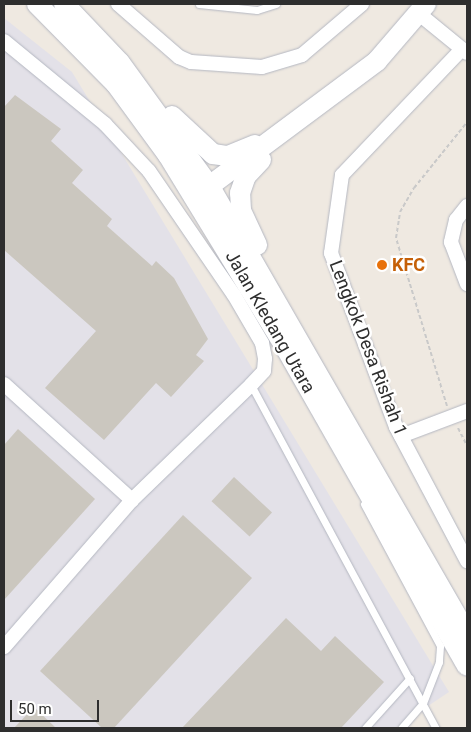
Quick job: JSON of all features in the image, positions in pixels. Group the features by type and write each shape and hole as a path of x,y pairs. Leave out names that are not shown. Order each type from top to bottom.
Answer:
{"main road":[{"name":"Jalan Kledang Utara","path":"37,4 116,84 202,192 348,462 467,666"},
{"name":"Jalan Kledang Utara","path":"64,4 120,63 202,192 302,343 467,634"},
{"path":"202,192 310,114 377,61 422,8"},
{"path":"120,63 199,146 213,154 228,156 249,148 310,114"},
{"path":"302,343 241,210 240,193 246,176 310,114"}],"street":[{"path":"118,4 179,57 191,62 262,67 302,55 348,19 362,4"},
{"path":"422,8 465,51"},
{"path":"4,41 105,124 149,171 190,225 262,343 264,371 251,386 132,500 5,644"},
{"name":"Lengkok Desa Rishah 1","path":"465,51 342,175 331,253 401,436 467,561"},
{"path":"467,206 456,220 451,242 467,284"},
{"path":"4,384 132,500"},
{"path":"401,436 467,411"}],"lane":[{"path":"199,4 257,10 276,4"},
{"path":"251,386 436,728"},
{"path":"348,462 371,520 440,646 439,662 423,702 401,728"},
{"path":"365,728 410,678"}],"path":[{"path":"467,122 414,188 400,212 396,238 452,416 467,446"}],"shaded area":[{"path":"4,18 72,72 449,692 395,728 4,728"}],"building":[{"path":"15,95 61,129 51,141 83,170 72,183 112,219 107,226 152,266 156,261 174,278 208,339 196,355 204,361 171,397 156,383 104,440 45,388 96,331 4,250 4,107"},
{"path":"18,429 95,499 4,600 4,445"},
{"path":"234,477 272,512 250,537 211,501"},
{"path":"183,515 252,578 114,728 102,728 40,671"},
{"path":"286,618 321,651 335,636 384,682 341,728 182,728"},
{"path":"34,707 56,728 14,728"}],"place":[{"name":"KFC","path":"382,265"}]}
